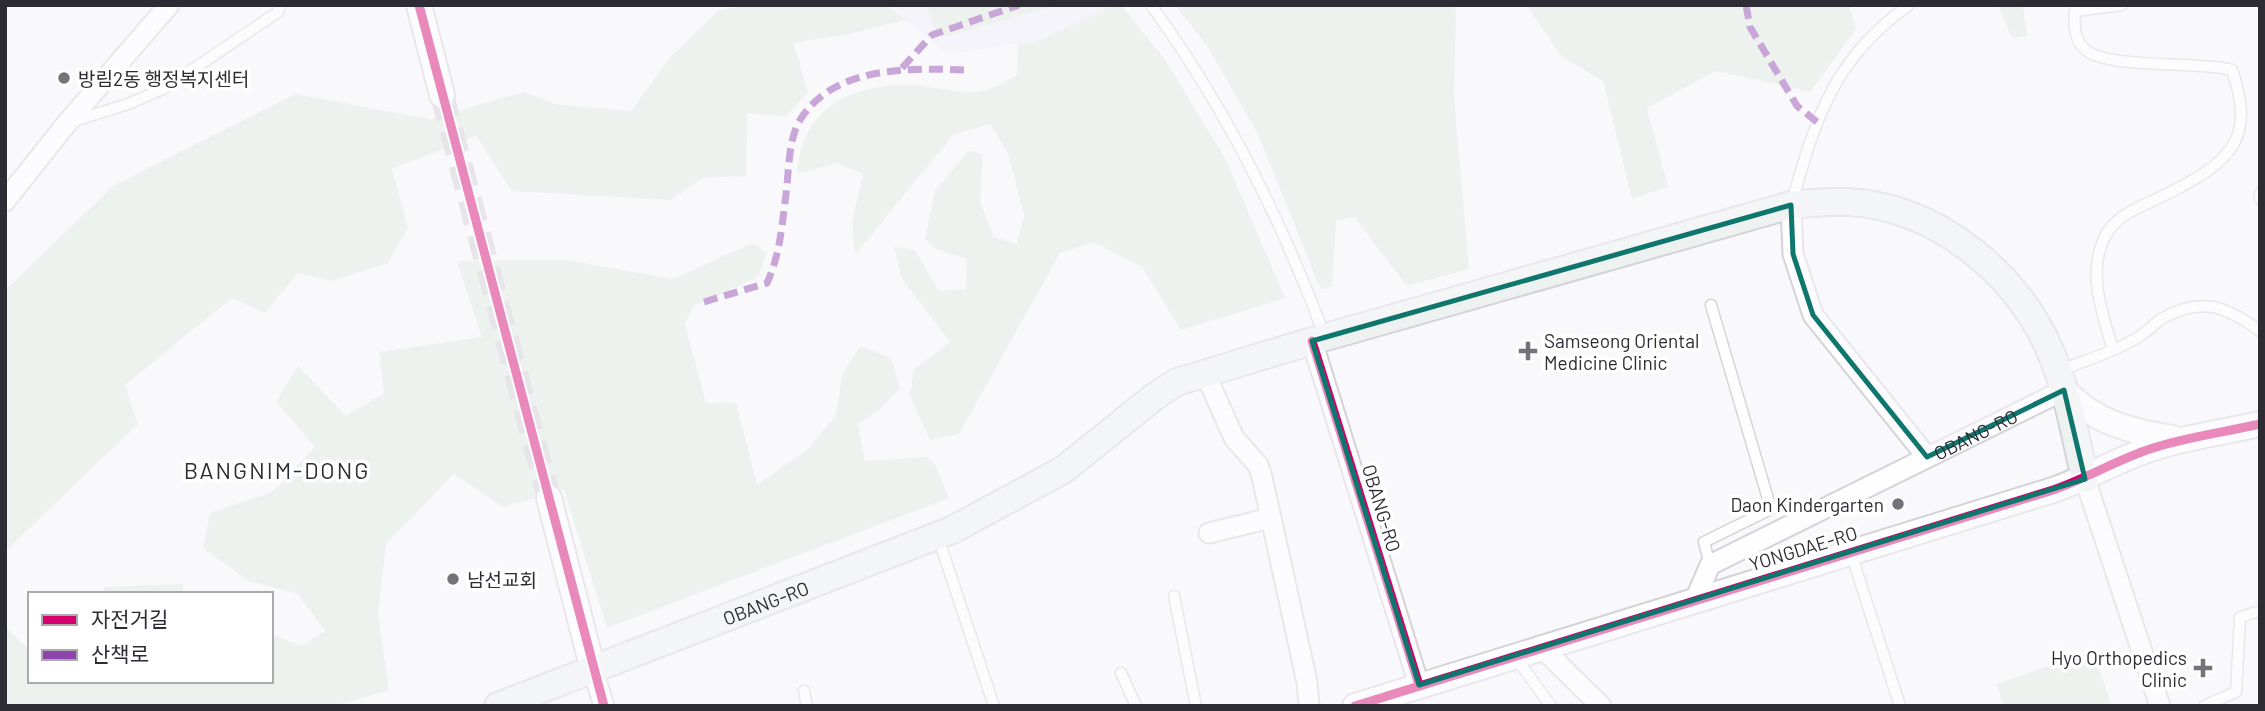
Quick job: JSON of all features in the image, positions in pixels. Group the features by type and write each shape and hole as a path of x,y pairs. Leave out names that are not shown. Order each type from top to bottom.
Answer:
{"main road":[{"name":"OBANG-RO","path":"498,706 937,536 1051,477 1177,382 1318,339 1791,205 1851,202 1874,206 1930,223 1978,255 2025,307 2043,336 2060,380 2085,479"}],"street":[{"path":"5,201 67,123 169,5"},
{"path":"419,5 442,95"},
{"name":"OBANG-RO","path":"1791,205 1793,254 1812,315 1927,457 2060,380"},
{"name":"OBANG-RO","path":"1318,339 1419,685"},
{"path":"1205,373 1234,438 1258,465 1307,682 1309,706"},
{"path":"2060,380 2077,404 2116,426 2188,440"},
{"name":"YONGDAE-RO","path":"1355,706 1540,646 2085,479 2119,460 2188,440 2260,424"},
{"path":"1695,600 1710,565 1927,457"},
{"path":"2085,479 2160,706"},
{"path":"550,498 604,706"},
{"path":"1209,533 1271,518"},
{"path":"1540,646 1601,706"}],"lane":[{"path":"67,123 128,104 165,88 278,12 281,5"},
{"name":"OBANG-RO","path":"1152,5 1188,55 1265,192 1296,258 1318,339"},
{"path":"1791,205 1826,99 1853,55 1882,24 1909,5"},
{"path":"2113,350 2098,297 2097,266 2100,248 2112,224 2131,208 2166,195 2220,162 2234,146 2242,130 2239,91 2232,70 2212,65 2139,62 2088,52 2077,41 2075,11 2122,5"},
{"path":"2260,192 2260,200"},
{"path":"1710,565 1704,542 1771,509 1711,305"},
{"path":"2060,380 2141,336 2160,320 2199,305 2222,307 2260,331"},
{"path":"937,536 993,705"},
{"path":"1850,552 1900,706"},
{"path":"1174,596 1196,706"},
{"path":"2204,706 2236,692 2241,617 2260,611"},
{"path":"1513,655 1551,706"},
{"path":"1121,673 1136,706"},
{"path":"804,691 807,706"}],"highlighted area":[{"path":"1791,205 1793,254 1813,315 1927,457 2064,390 2085,479 1419,685 1312,341"}],"shaded area":[{"path":"745,5 887,5 905,20 855,33 794,43 808,92 786,117 747,113 746,176 703,178 671,200 512,191 476,136 392,169 408,228 388,263 332,281 298,273 265,313 232,298 125,385 138,424 5,552 5,290 113,186 295,94 430,119 523,92 560,105 631,111 670,57 719,10"},
{"path":"887,5 1114,5 1038,41 947,54"},
{"path":"927,5 1059,5 944,37 933,27"},
{"path":"1114,5 1121,5 1164,58 1225,158 1285,298 1181,330 1142,267 1094,242 1060,253 959,434 930,440 910,396 914,369 950,342 902,279 894,247 915,250 939,291 966,289 967,259 936,249 925,239 935,191 969,150 983,155 980,203 994,237 1017,244 1024,215 1008,153 990,124 953,135 855,255 852,222 863,174 837,163 797,174 806,136 828,108 858,92 877,87 918,86 972,92 992,88 1017,75 1018,44 1038,41"},
{"path":"1175,5 1456,5 1454,96 1469,269 1407,286 1354,217 1336,221 1332,286 1321,290 1257,132 1207,46"},
{"path":"1526,5 1849,5 1856,29 1810,92 1716,71 1647,108 1668,187 1632,199 1603,81 1562,57"},
{"path":"1998,5 2023,5 2027,36 2012,38"},
{"path":"753,243 767,253 758,277 694,306 685,324 706,403 736,402 757,485 808,449 836,415 842,375 860,346 891,358 900,388 880,409 858,424 865,461 927,457 936,466 949,498 607,628 564,490 503,507 454,474 386,544 378,614 389,690 335,706 5,706 5,626 28,649 28,683 273,683 273,635 302,646 325,631 298,594 249,581 203,548 210,513 272,492 315,447 276,402 298,366 346,416 384,393 379,352 482,337 457,261 566,260 673,279"},
{"path":"183,584 183,592 104,592 105,587"},
{"path":"2093,650 2112,706 2003,706 1997,684"}],"tunnel":[{"path":"442,95 549,498"}],"marked path":[{"path":"902,68 932,35 1019,5"},
{"path":"1746,5 1750,27 1797,106 1817,122"},
{"path":"704,302 767,283 780,240 793,137 800,120 815,102 853,79 875,74 899,70 967,70"}],"cycle path":[{"path":"419,5 604,706"},
{"path":"1312,341 1419,685"},
{"path":"1355,706 2053,490 2153,448 2260,424"}],"place":[{"name":"방림2동 행정복지센터","path":"64,78"},
{"name":"Samseong Oriental Medicine Clinic","path":"1528,351"},
{"name":"Daon Kindergarten","path":"1898,504"},
{"name":"남선교회","path":"453,579"},
{"name":"Hyo Orthopedics Clinic","path":"2203,668"}],"district":[{"name":"BANGNIM-DONG","path":"277,470"}]}
